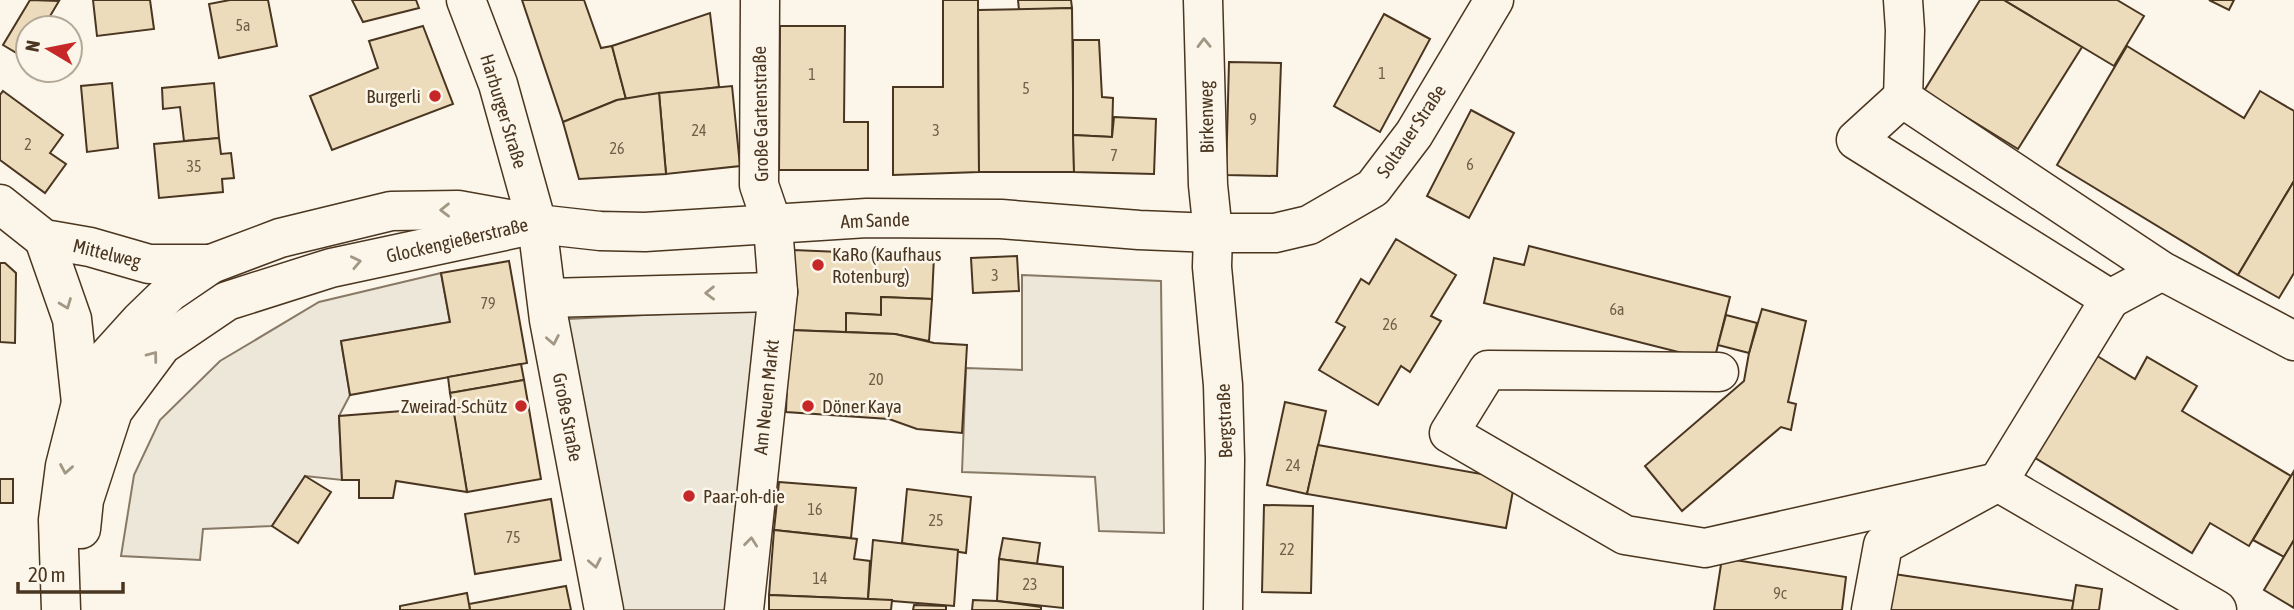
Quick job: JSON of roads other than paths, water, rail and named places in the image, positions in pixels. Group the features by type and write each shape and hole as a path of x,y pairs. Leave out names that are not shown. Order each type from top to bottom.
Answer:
{"main road":[{"name":"Harburger Straße","path":"467,0 498,84 537,224"},
{"name":"Große Gartenstraße","path":"760,0 759,185 773,226"},
{"name":"Birkenweg","path":"1203,0 1208,185 1213,233"},
{"name":"Soltauer Straße","path":"1213,233 1275,233 1309,225 1373,188 1414,134 1494,0"},
{"path":"1903,0 1906,30 1903,99 1856,140 2110,299"},
{"path":"1903,99 2162,271 2294,341"},
{"name":"Mittelweg","path":"0,204 44,239 90,247 149,264 211,264"},
{"name":"Glockengießerstraße","path":"61,610 58,520 65,466 81,403 102,363 170,292 211,264 280,238 391,211 458,210 537,224"},
{"name":"Am Sande","path":"537,224 645,232 867,218 1001,219 1213,233"},
{"name":"Glockengießerstraße","path":"72,610 84,500 113,411 162,345 227,301 331,268 537,224"},
{"name":"Große Straße","path":"537,224 547,298 604,610"},
{"name":"Am Neuen Markt","path":"744,610 778,292 773,226"},
{"name":"Bergstraße","path":"1213,233 1212,267 1223,385 1225,459 1223,610"},
{"name":"Mittelweg","path":"44,239 72,319 81,403"},
{"path":"1871,610 1883,545 1998,482 2110,299 2162,271"},
{"path":"547,298 778,292"},
{"path":"1719,372 1488,370 1449,433 1625,535 1705,548 1998,482 2217,610"}],"place":[{"name":"Burgerli","path":"435,96"},
{"name":"KaRo (Kaufhaus Rotenburg)","path":"818,265"},
{"name":"Zweirad-Schütz","path":"521,406"},
{"name":"Döner Kaya","path":"808,406"},
{"name":"Paar-oh-die","path":"689,496"}]}
